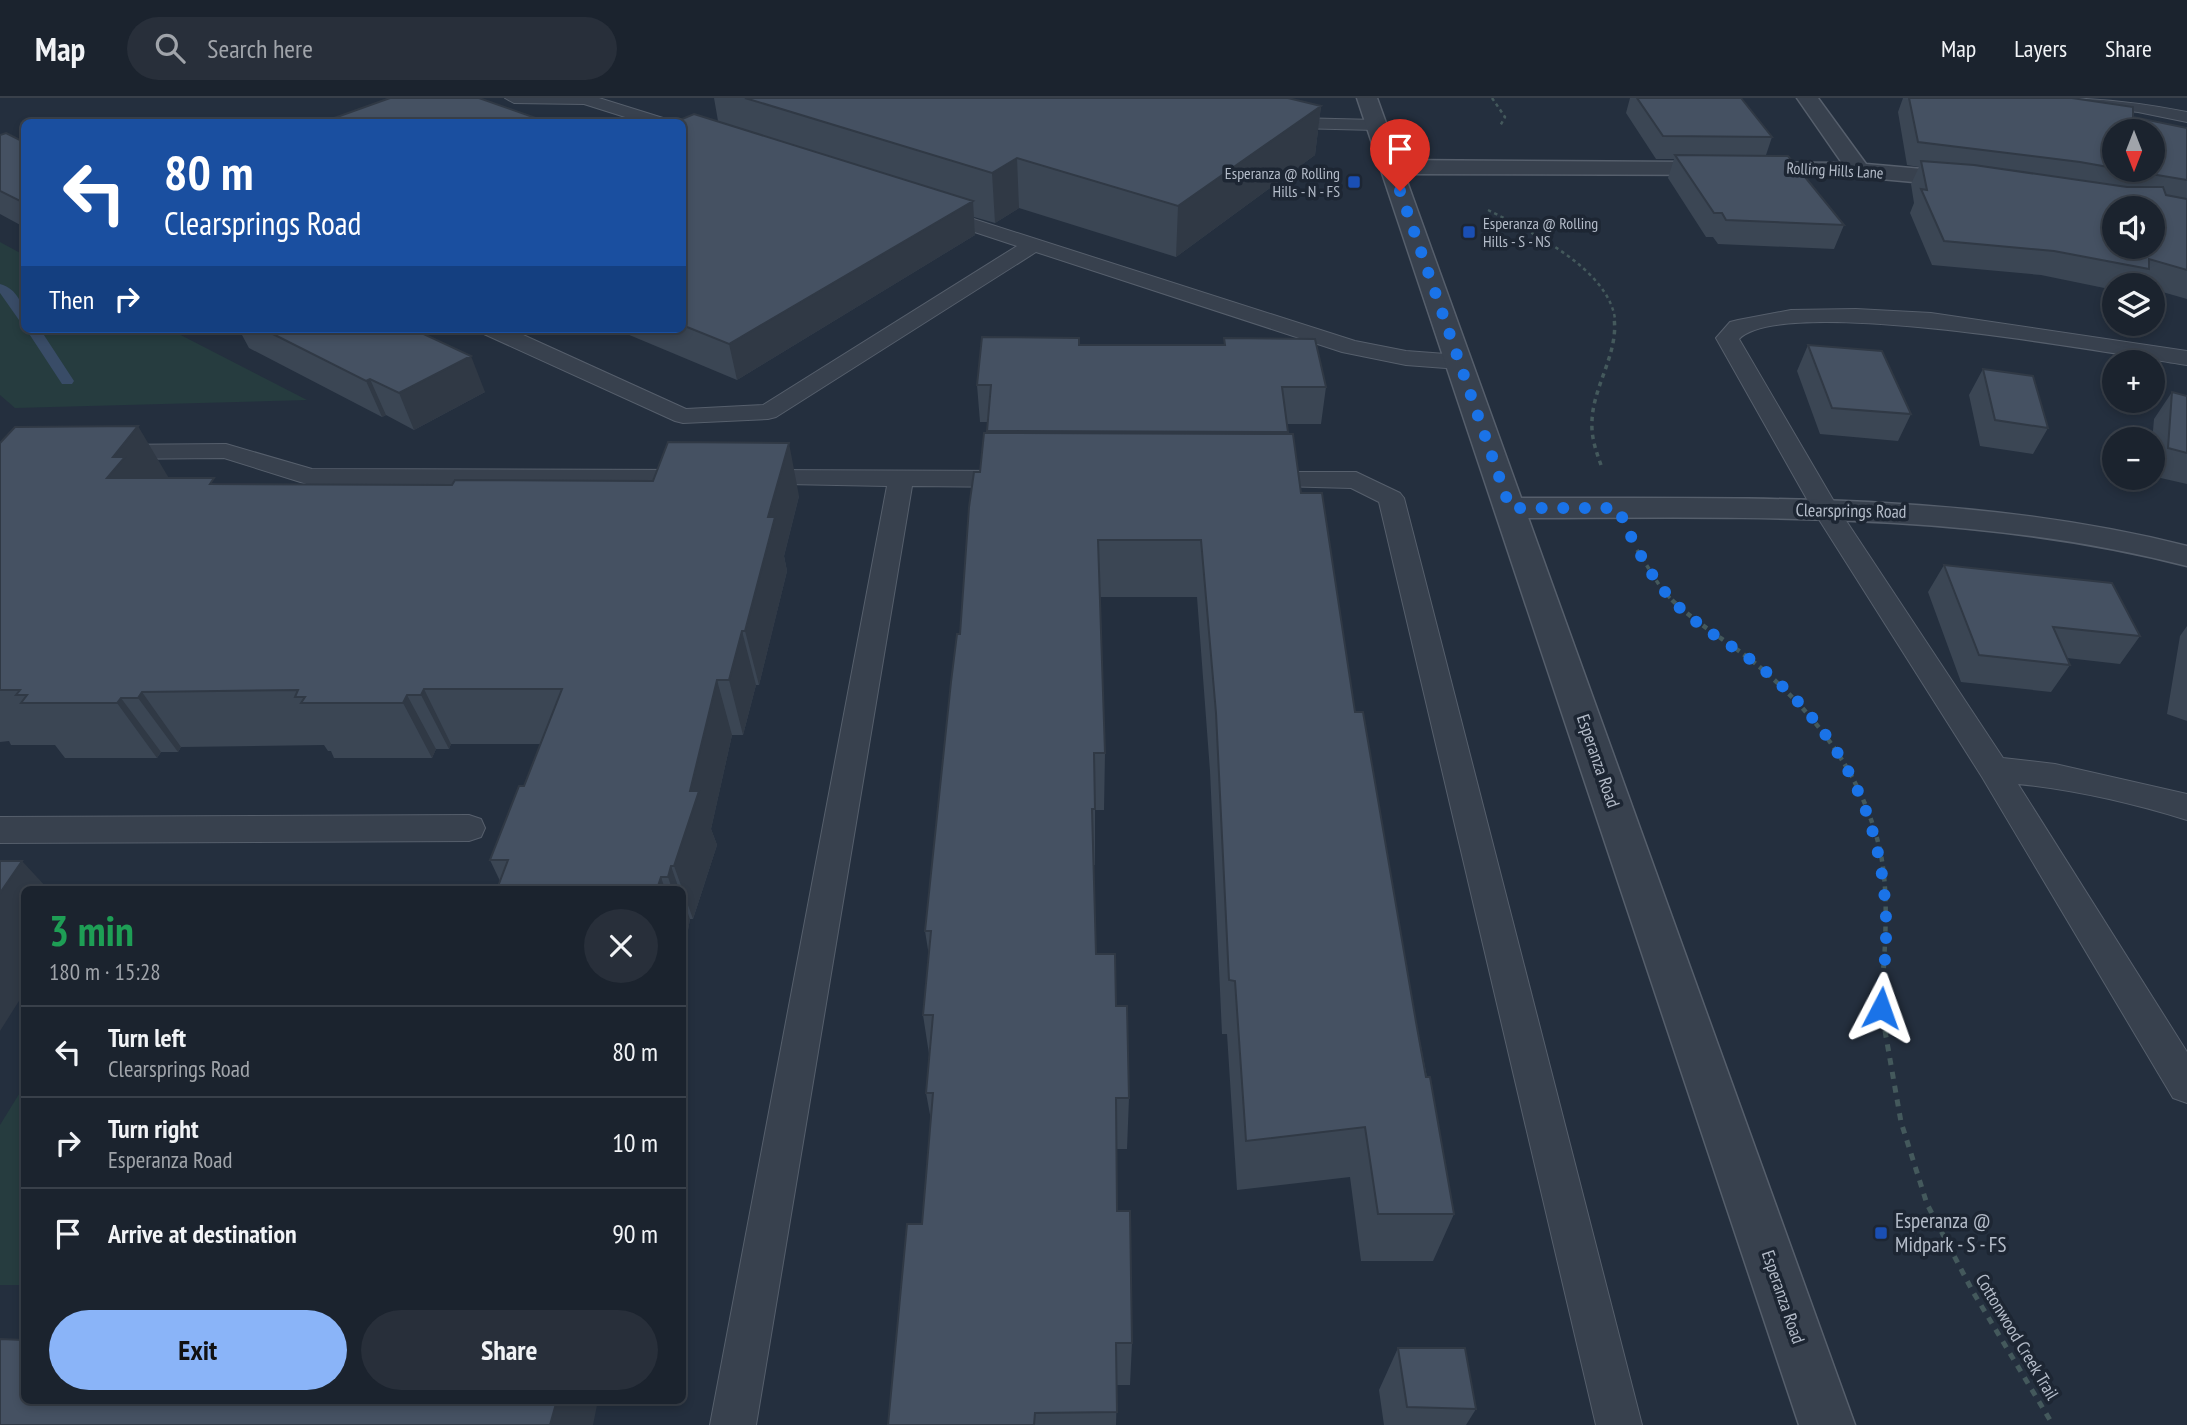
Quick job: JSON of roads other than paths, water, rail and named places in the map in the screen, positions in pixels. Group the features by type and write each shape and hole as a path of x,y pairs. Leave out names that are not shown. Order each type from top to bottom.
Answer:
{"street":[{"name":"Esperanza Road","path":"1367,98 1827,1425"},
{"path":"1807,98 1859,170"},
{"name":"Rolling Hills Lane","path":"1392,167 1859,170 1990,183"},
{"name":"Clearsprings Road","path":"1510,508 1826,510 1944,514 2059,528 2187,556"}],"lane":[{"path":"514,98 585,99 648,119"},
{"path":"1193,98 1295,122 1376,125"},
{"path":"2061,98 2138,107 2187,117"},
{"path":"916,207 1350,347 1406,358 1459,362"},
{"path":"501,333 683,416 768,412 1033,245"},
{"path":"2187,358 1931,320 1791,317 1738,327 1727,338 1826,510 1993,769 2187,1086"},
{"path":"81,452 226,451 310,477 1039,479"},
{"path":"733,1425 901,478"},
{"path":"1232,480 1356,480 1391,498 1619,1425"},
{"path":"1993,769 2054,776 2171,801 2187,808"},
{"path":"0,830 469,828"}],"waterway":[{"path":"0,288 8,292 21,312"},
{"path":"36,333 67,381"}],"place":[{"name":"Esperanza @ Rolling Hills - N - FS","path":"1354,182"},
{"name":"Esperanza @ Rolling Hills - S - NS","path":"1469,232"},
{"name":"Esperanza @ Midpark - S - FS","path":"1881,1233"}]}
